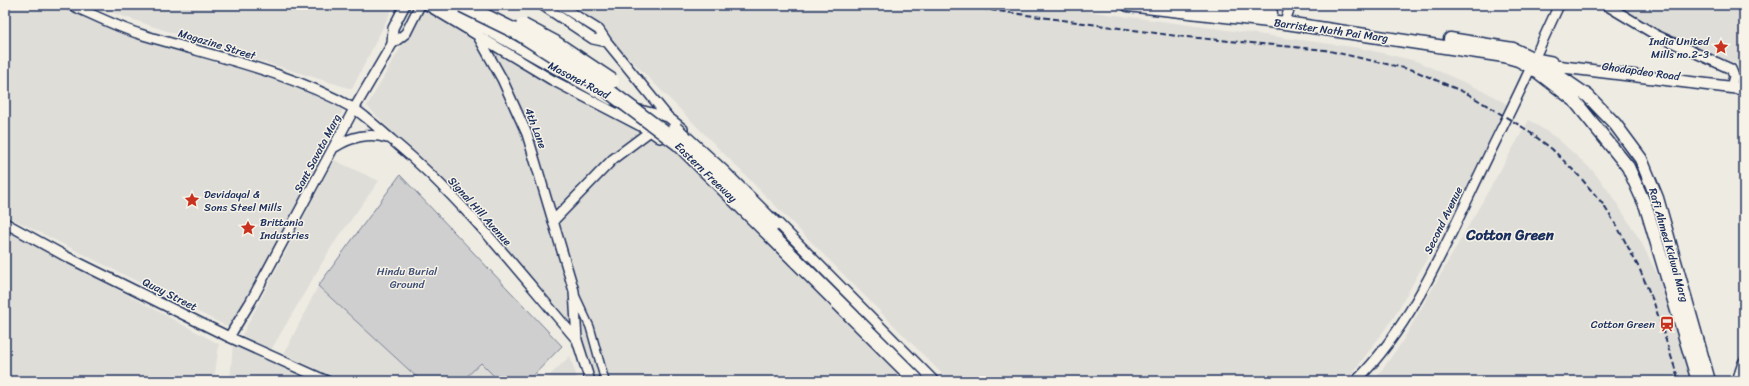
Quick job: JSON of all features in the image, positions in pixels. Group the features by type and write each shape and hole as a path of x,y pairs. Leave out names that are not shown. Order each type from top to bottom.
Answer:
{"highway":[{"name":"Eastern Freeway","path":"462,5 519,33 600,84 678,144 917,381"},
{"name":"Eastern Freeway","path":"484,5 555,43 605,76 684,136 728,178 928,381"}],"main road":[{"name":"Barrister Nath Pai Marg","path":"1128,5 1287,14"},
{"name":"Barrister Nath Pai Marg","path":"1205,5 1287,14 1506,47 1520,51 1533,63"},
{"name":"Ghodapdeo Road","path":"1533,63 1550,62 1555,66 1732,85 1744,84"},
{"name":"Rafi Ahmed Kidwai Marg","path":"1533,63 1574,100 1628,167 1646,207 1698,381"},
{"name":"Rafi Ahmed Kidwai Marg","path":"1533,63 1588,96 1615,124 1641,159 1657,198 1709,381"},
{"name":"Ghodapdeo Road","path":"1732,85 1744,89"},
{"path":"1738,381 1743,366"}],"street":[{"name":"Magazine Street","path":"71,5 139,34 225,57 285,78 316,90 354,109"},
{"name":"Sant Savata Marg","path":"392,44 393,28 405,5"},
{"name":"Sant Savata Marg","path":"229,337 251,301 354,109 392,44 406,33 420,5"},
{"name":"4th Lane","path":"427,5 478,36 502,79 527,134 574,291 590,327 605,381"},
{"path":"442,5 622,106 668,117"},
{"path":"542,5 593,39 607,42"},
{"path":"559,5 599,30 668,117 688,133 717,161 934,381"},
{"name":"Second Avenue","path":"1356,381 1395,335 1420,293 1449,239 1559,5"},
{"path":"1606,5 1656,35 1728,67 1733,72 1732,85"},
{"path":"475,24 478,36"},
{"name":"Masonet Road","path":"478,36 552,80 650,131 674,147 912,381"},
{"name":"Signal Hill Avenue","path":"354,109 439,182 577,340"},
{"path":"553,221 614,159 668,117"},
{"path":"333,149 345,141 365,136 378,134 390,139"},
{"name":"Quay Street","path":"5,223 67,257 229,337 327,381"},
{"name":"4th Lane","path":"574,291 577,340"},
{"path":"577,340 590,381"}],"shaded area":[{"path":"5,5 55,5 82,14 142,41 201,57 222,65 226,59 284,80 343,109 322,156 247,299 230,328 5,215"},
{"path":"90,5 394,5 352,89 205,44"},
{"path":"425,5 449,5 475,16 604,91 678,147 910,381 592,381 582,344 559,311 489,230 367,106"},
{"path":"571,5 1041,5 1360,48 1416,61 1488,93 1508,105 1500,116 1492,136 1455,209 1394,317 1347,381 949,381 583,12"},
{"name":"India United Mills no.2-3","path":"1617,5 1744,5 1744,67 1652,28"},
{"path":"1529,120 1558,139 1593,171 1611,194 1640,240 1666,292 1695,381 1374,381 1402,342"},
{"path":"334,160 379,181 332,246 271,350 242,335"},
{"path":"5,230 219,344 214,381 5,381"},
{"path":"318,286 421,381 342,381 284,354"},
{"path":"233,343 313,381 230,381"},
{"path":"570,356 578,381 544,381"},
{"path":"481,362 499,381 462,381"}],"green space":[{"name":"Hindu Burial Ground","path":"400,175 562,346 528,381 499,381 481,363 462,381 421,381 318,286"}],"railway":[{"path":"955,5 1177,36 1325,50 1413,70 1468,94 1524,128 1552,149 1580,177 1602,203 1618,228 1640,270 1654,303 1679,381"}],"place":[{"name":"India United Mills no.2-3","path":"1721,47"},
{"name":"Devidayal & Sons Steel Mills","path":"192,200"},
{"name":"Brittania Industries","path":"248,228"},
{"name":"Cotton Green","path":"1667,324"}],"district":[{"name":"Cotton Green","path":"1510,235"}]}
